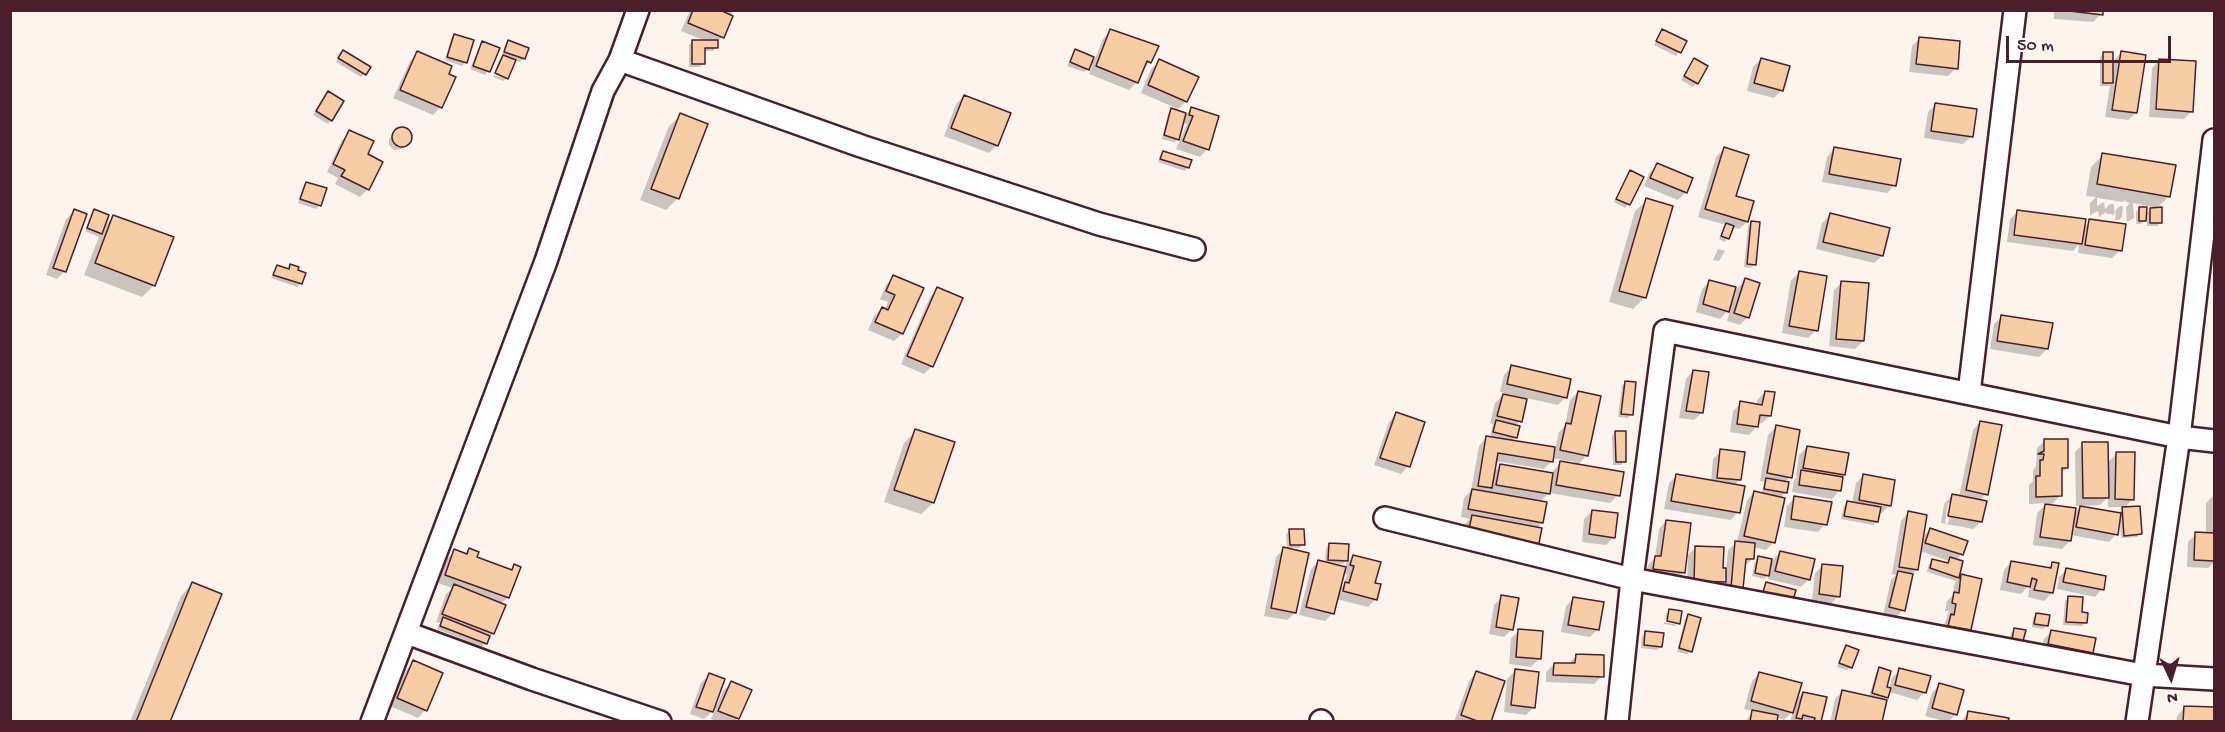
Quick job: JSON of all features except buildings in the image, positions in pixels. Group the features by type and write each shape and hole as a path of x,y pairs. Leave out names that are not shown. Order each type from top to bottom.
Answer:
{"street":[{"path":"372,722 546,261 603,91 620,60 638,10"},
{"path":"1969,393 2015,10"},
{"path":"620,60 873,150 1099,224 1194,249"},
{"path":"2138,722 2209,217 2214,140"},
{"path":"1617,722 1632,579 1665,331 2179,437 2214,441"},
{"path":"1385,518 1632,579 2143,675 2214,680"},
{"path":"407,633 532,679 660,722"}]}
